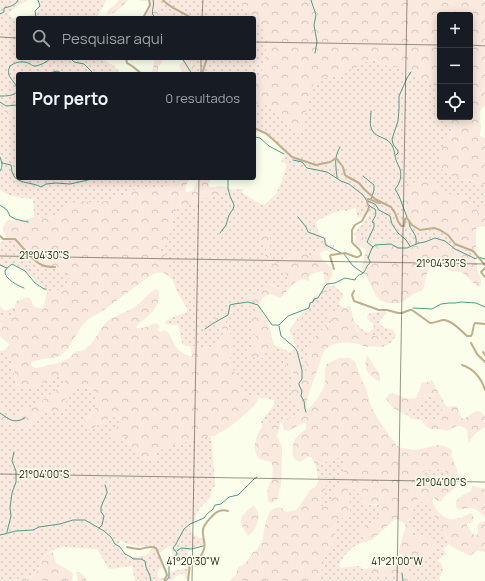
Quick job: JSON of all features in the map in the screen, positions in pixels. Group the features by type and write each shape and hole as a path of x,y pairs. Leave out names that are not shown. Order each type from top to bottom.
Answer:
{"street":[{"path":"144,16 150,5 149,0"},
{"path":"163,0 168,6 181,11 188,16"},
{"path":"126,60 126,63 140,72"},
{"path":"203,72 206,60"},
{"path":"256,129 267,134 292,157 316,165 337,159 343,167 346,176 359,184 375,199 391,207 401,226 403,226 405,219 407,218 412,225 420,230 431,228 437,229 448,235 455,244 473,251 485,266 481,272 485,277"},
{"path":"334,269 331,255 346,253 356,257 361,256 359,249 351,241 352,230 354,226 362,221 368,210 368,199 381,202"},
{"path":"0,236 3,239 15,239 34,260 40,264 55,267"},
{"path":"354,291 352,295 353,298 359,303 379,310 402,313 412,310 429,323 447,320 467,336 472,334 475,323 485,324"},
{"path":"470,343 480,358 485,362"},
{"path":"462,365 472,369 476,373 482,381 485,390"},
{"path":"188,581 190,564 200,558 205,547 203,532 204,526 218,512 223,510 228,511"},
{"path":"127,546 138,549 151,546 156,548 166,573 164,581"}],"green space":[{"path":"0,0 28,0 8,14 12,18 16,18 16,60 104,60 114,66 119,72 16,72 16,103 8,105 11,114 16,115 16,180 177,180 162,189 149,188 127,192 121,197 101,202 86,202 81,200 73,203 52,217 34,217 33,199 12,196 0,190 0,169 2,169 2,166 0,159"},
{"path":"37,0 106,0 98,16 27,16 36,13 40,7"},
{"path":"119,0 128,0 116,11 107,15 108,10"},
{"path":"139,0 157,0 160,6 160,12 164,14 167,13 170,16 148,16 149,1"},
{"path":"157,0 232,0 239,3 254,16 170,16 164,15 159,9"},
{"path":"232,0 485,0 485,106 480,112 480,136 483,138 485,137 485,186 449,175 442,169 440,162 442,149 452,133 448,120 473,120 473,12 437,12 437,95 433,86 433,82 425,80 395,66 382,65 373,59 344,73 324,78 316,82 313,85 302,127 299,132 291,129 267,105 260,105 256,102 256,79 261,75 263,70 268,39 256,16 239,3"},
{"path":"256,18 268,39 261,75 256,79 256,72 195,72 194,67 189,60 256,60"},
{"path":"373,59 382,65 395,66 425,80 433,82 433,86 437,95 437,120 448,120 452,133 443,146 441,152 440,163 442,169 449,175 485,186 485,201 478,216 473,203 468,201 463,196 447,193 428,181 405,185 401,195 404,209 408,221 422,231 434,230 447,232 452,239 475,251 478,247 475,259 467,253 435,239 422,244 410,246 381,239 370,242 354,234 367,219 370,213 359,218 357,216 356,208 337,212 316,222 320,235 326,238 327,244 334,244 334,247 323,248 309,256 300,251 294,252 283,262 273,262 270,259 270,234 261,244 266,247 266,266 283,270 288,275 287,286 286,289 283,290 270,284 258,294 247,296 245,303 248,305 253,304 254,300 258,308 252,320 256,337 251,347 246,351 245,356 254,356 256,359 262,358 264,356 264,352 272,350 274,346 290,352 296,349 290,329 292,331 299,329 300,319 312,304 327,293 330,286 333,285 342,293 343,296 339,303 344,308 331,312 331,322 314,338 306,371 302,371 301,359 289,370 293,372 291,390 293,396 300,405 300,410 298,413 284,420 280,424 271,422 262,427 261,422 272,408 275,401 240,392 240,382 231,366 231,336 225,320 228,314 236,310 214,318 219,327 226,333 224,338 219,343 207,348 194,346 191,348 183,345 178,325 165,324 165,322 170,318 187,312 187,308 170,277 171,274 164,253 159,250 168,244 172,219 179,207 229,190 243,189 242,193 262,205 264,205 276,194 287,165 281,161 286,154 274,141 258,130 256,133 256,102 267,105 291,129 302,127 313,84 320,79 343,73"},
{"path":"154,60 162,60 162,63 158,68 158,72 152,72"},
{"path":"182,60 189,60 194,67 195,72 182,72 179,66"},
{"path":"16,102 16,115 7,115 2,107"},
{"path":"177,180 189,180 185,190 186,192 189,192 193,190 198,180 210,180 208,184 210,187 223,186 232,190 212,196 183,208 179,207 176,211 171,224 168,244 159,250 164,253 170,268 171,277 159,272 148,277 107,308 87,320 69,347 60,356 31,362 31,366 37,368 62,362 77,351 85,349 91,344 107,321 135,307 156,289 159,290 159,295 155,308 136,328 143,328 156,323 160,327 157,329 158,331 167,331 178,350 191,357 191,348 194,346 209,348 222,340 226,335 226,332 216,325 214,318 216,316 226,314 232,308 236,310 228,314 225,320 231,336 231,366 240,382 240,392 258,397 257,402 236,422 214,436 182,442 154,451 156,458 153,461 148,461 140,455 131,446 126,436 123,436 118,440 112,440 109,436 118,424 120,418 119,416 112,417 93,428 86,428 84,426 93,412 96,403 95,393 91,388 78,388 71,391 66,397 65,401 69,406 67,409 61,411 42,410 39,418 33,425 18,427 0,420 0,402 4,414 14,416 26,409 34,407 65,383 65,378 62,375 29,388 25,389 18,387 10,357 1,352 8,347 9,344 0,336 1,323 6,317 16,313 15,304 17,301 28,297 31,299 34,306 43,308 47,293 56,290 65,290 72,281 67,274 59,269 43,266 34,261 16,240 9,240 3,230 6,222 9,220 24,221 33,217 48,218 54,216 67,206 81,200 86,202 101,202 121,197 127,192 137,189 162,189"},
{"path":"429,181 449,194 463,196 470,203 477,204 479,216 485,201 485,226 478,227 476,229 476,249 473,252 468,251 459,245 446,232 437,230 421,231 408,221 403,204 402,187 412,183"},
{"path":"265,232 270,234 270,259 272,261 284,261 296,251 301,251 309,256 323,248 334,247 333,251 331,252 325,250 320,253 323,260 333,269 329,282 330,286 327,293 309,307 299,322 299,328 296,331 292,331 290,329 307,309 313,297 319,294 323,289 323,271 309,276 309,282 301,279 297,281 280,298 271,294 262,298 260,308 270,328 275,346 271,351 264,352 264,356 262,358 256,359 253,356 250,359 245,356 245,352 251,347 256,337 252,331 251,325 252,319 258,308 254,300 253,305 250,306 247,305 243,299 247,296 260,293 264,286 268,284 283,290 286,289 288,284 288,278 284,271 270,268 264,263 266,247 261,244 259,240 261,234"},
{"path":"358,234 370,242 385,239 410,246 422,244 435,239 440,240 460,251 467,253 474,259 477,263 477,270 481,279 481,285 478,287 464,274 450,271 435,262 430,265 423,290 413,294 404,301 398,303 387,303 380,300 376,296 363,272 362,266 366,249 356,245 356,235"},
{"path":"4,239 15,239 43,266 59,269 67,274 72,281 70,285 65,290 56,290 47,293 30,276 15,265 11,263 8,269 0,266 0,243"},
{"path":"0,306 5,311 15,307 16,313 5,319 0,325"},
{"path":"349,306 351,308 356,330 361,334 380,337 384,343 384,346 366,347 344,342 333,344 325,350 309,393 306,407 308,409 310,407 323,389 325,368 327,364 339,358 350,358 355,362 371,406 379,421 397,446 415,450 438,445 451,449 451,456 457,470 458,479 454,488 444,496 442,501 438,501 434,498 432,500 440,514 447,518 455,519 471,513 473,516 473,522 467,524 467,526 474,535 478,534 478,524 485,521 485,552 477,551 471,556 454,548 449,544 449,539 441,529 432,511 418,499 416,500 413,513 408,520 404,523 395,519 372,540 368,541 362,537 359,531 360,529 365,528 382,512 380,505 366,504 357,491 352,489 347,491 346,494 350,505 349,514 337,521 334,533 337,539 328,549 322,566 320,581 229,581 236,575 238,567 249,559 258,547 263,538 269,513 277,508 282,508 287,512 296,510 320,479 327,478 327,484 320,501 321,506 324,507 335,493 341,480 345,463 341,458 332,458 319,466 316,466 311,457 307,457 300,462 296,460 293,456 293,446 296,438 306,429 306,423 303,423 288,431 284,430 281,422 297,415 300,408 291,393 294,374 291,370 286,368 286,363 291,359 298,357 301,359 302,371 306,371 309,346 314,338 331,322 329,313","holes":["443,468 446,475 443,482 436,488 432,489 428,489 418,484 415,478 422,472 426,471"]},
{"path":"386,311 386,313 380,320 380,324 383,327 393,330 396,335 391,343 384,346 384,343 376,336 361,334 357,330 354,321 361,329 370,332 374,325 367,318 368,314"},
{"path":"0,351 3,351 6,356 10,357 17,386 34,387 51,378 62,375 65,378 65,383 34,407 26,409 14,416 8,416 4,414 0,402"},
{"path":"367,355 380,375 380,382 372,377 367,371"},
{"path":"432,380 447,407 457,407 462,418 464,419 472,413 478,411 485,417 485,427 472,438 469,443 467,430 461,427 457,426 446,431 431,429 424,424 441,416 443,412 438,401 432,394 422,398 418,405 406,410 406,415 393,408 386,399 389,394 393,393 402,397 413,399 416,398 421,384"},
{"path":"80,387 91,388 95,393 96,398 95,407 84,425 93,428 112,417 119,416 118,426 111,433 126,436 129,443 155,457 154,451 161,450 165,447 205,437 211,437 215,486 212,489 211,496 200,508 196,515 196,519 190,524 191,530 194,534 199,538 205,539 206,546 200,545 190,549 186,557 178,557 173,559 171,545 158,554 163,567 159,569 157,574 159,578 165,578 167,573 189,567 188,579 184,573 176,576 171,581 135,581 132,566 109,569 97,549 63,547 46,554 34,575 14,581 0,581 0,420 8,424 18,426 33,424 38,419 42,410 49,411 65,402 69,393","holes":["120,540 126,543 149,546 152,548 145,556 129,557 122,553 119,545"]},
{"path":"430,394 437,399 440,404 443,412 441,416 424,424 422,420 413,419 406,415 406,410 418,405 422,398"},
{"path":"272,422 280,424 277,436 282,447 281,486 277,499 272,503 269,503 267,491 271,481 273,467 271,462 259,458 256,454 255,445 257,435 260,430 266,424"},
{"path":"332,458 341,458 345,463 338,487 332,498 324,507 321,506 320,501 323,495 326,478 318,479 316,466 319,466"},
{"path":"443,468 446,475 445,479 436,488 428,489 417,483 415,478 422,472"},
{"path":"472,486 485,489 485,517 479,511 472,508 457,508 456,501 471,491"},
{"path":"352,488 357,491 366,504 380,505 382,512 364,529 360,529 362,537 368,541 350,549 339,565 341,568 358,566 364,569 362,571 364,573 387,576 395,574 400,576 401,581 320,581 322,566 328,549 337,539 334,533 337,521 349,514 350,505 346,494 347,491"},
{"path":"418,499 432,511 450,541 444,548 446,555 437,561 441,563 443,569 439,579 441,581 413,581 411,578 407,577 406,573 409,567 414,564 418,566 420,563 418,561 419,558 424,558 433,551 430,541 425,536 422,535 411,538 410,529 406,527 404,523 410,520 416,500"},
{"path":"253,505 258,513 258,520 254,530 248,536 242,527 241,520 244,514"},
{"path":"406,527 409,527 411,530 411,538 425,536 435,545 428,557 419,558 418,561 421,565 420,566 414,564 408,569 407,577 411,578 413,581 401,581 400,576 395,574 387,576 364,573 362,571 364,569 389,565 404,558 404,556 399,553"},
{"path":"51,552 53,553 56,563 73,574 72,581 14,581 30,577 35,574 38,571 44,557"},
{"path":"76,572 83,575 87,581 78,581"}],"waterway":[{"path":"0,14 4,12 4,8 13,5 18,0"},
{"path":"36,16 35,11 40,6 38,0"},
{"path":"153,0 154,4 152,11 154,16"},
{"path":"311,0 316,15 314,25 317,42 315,53"},
{"path":"16,86 9,74 10,66 14,63 22,62 36,66 49,60"},
{"path":"72,60 74,62 84,64 92,72"},
{"path":"183,60 191,72"},
{"path":"53,72 59,72"},
{"path":"396,155 398,151 393,144 392,139 398,121 399,96 411,72"},
{"path":"0,96 7,96 16,92"},
{"path":"0,102 6,106 16,105"},
{"path":"371,111 370,123 373,132 390,142 394,150 401,174 395,189 407,217"},
{"path":"256,137 260,138 269,146 284,154"},
{"path":"337,178 336,159 340,147"},
{"path":"0,157 2,164 0,171"},
{"path":"293,160 302,162 307,168 327,172 349,184 363,195 367,201 375,204 379,210 390,216 392,224 410,246"},
{"path":"2,163 11,165 12,173 16,178"},
{"path":"363,176 374,185 371,199"},
{"path":"18,180 41,187 46,184 70,184 88,180"},
{"path":"220,233 226,225 234,206 228,189 228,180"},
{"path":"368,204 375,209 376,213 372,222 374,223 374,227 367,242 373,247"},
{"path":"0,205 7,210 10,216 15,219 28,222"},
{"path":"298,217 308,232 324,238 326,245 341,253"},
{"path":"409,221 410,228 416,237 416,244"},
{"path":"205,329 228,315 230,305 248,302 258,305 272,325 279,325 288,316 309,308 310,303 313,302 314,299 318,298 327,284 335,283 345,278 355,280 357,276 364,272 370,263 368,258 372,248 375,245 391,244 398,248 407,248 435,238 445,241 455,249 475,259 478,257 485,259"},
{"path":"344,254 353,266 363,273"},
{"path":"24,288 12,282 5,274 7,268 12,264 25,271 35,283 46,289"},
{"path":"0,265 7,268"},
{"path":"413,308 432,309 441,304 461,302 476,303 485,307"},
{"path":"279,326 281,336 297,351 302,370 302,379 299,385 302,391 301,396 304,401 306,412"},
{"path":"0,413 15,421 25,418"},
{"path":"7,532 11,516 10,508 12,493 16,482 16,471 12,461 14,452"},
{"path":"166,581 169,577 171,560 174,559 177,553 173,548 184,529 190,524 204,518 215,505 221,504 229,497 238,495 257,477"},
{"path":"99,528 102,525 104,516 101,512 101,507 107,493 105,485"},
{"path":"0,535 16,531 33,530 39,527 60,524 73,520 85,520 104,531 125,554 133,559 141,559 145,561 151,581"},
{"path":"177,551 181,548 192,549 203,546"},
{"path":"402,573 403,581"}]}
